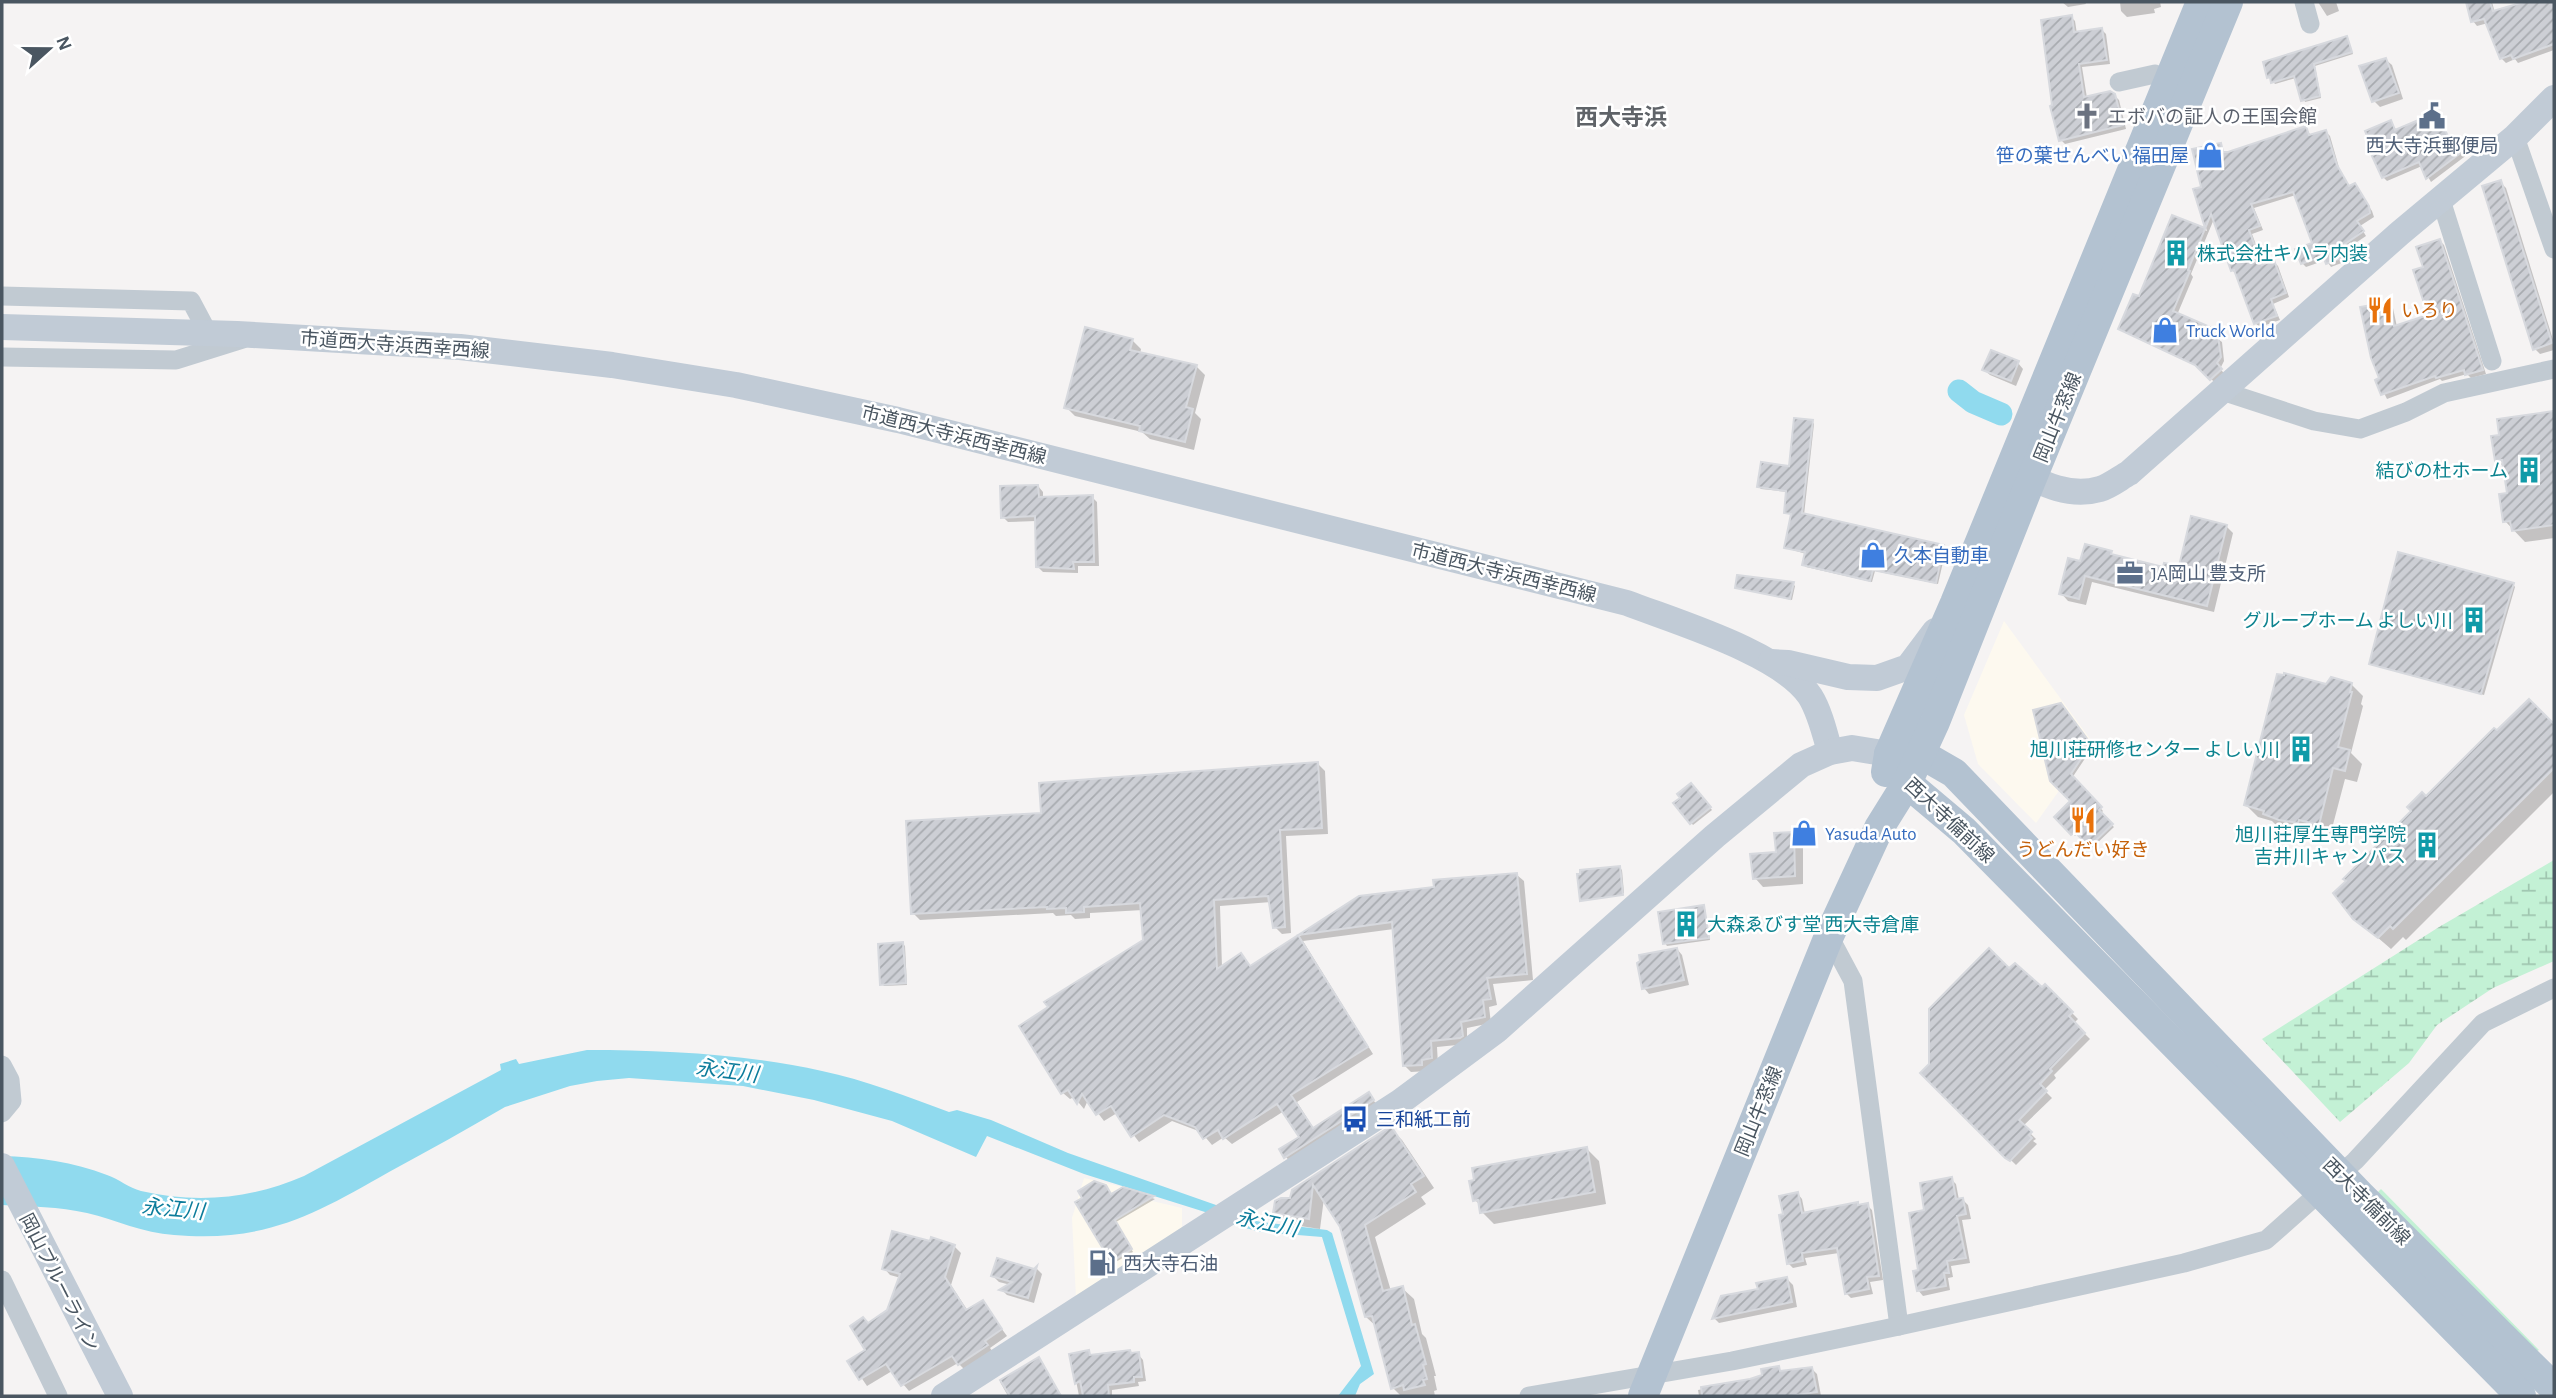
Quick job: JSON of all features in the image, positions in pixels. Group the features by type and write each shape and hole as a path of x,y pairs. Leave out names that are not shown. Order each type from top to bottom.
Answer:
{"main road":[{"name":"岡山牛窓線","path":"1647,1385 1829,936 1879,828 1907,783 1935,722 2021,473 2201,2"},
{"name":"岡山牛窓線","path":"1879,828 1889,754 1955,603 2021,473 2228,2"},
{"name":"西大寺備前線","path":"1889,754 1921,754 1954,773 2331,1183 2521,1396"},
{"name":"西大寺備前線","path":"1889,754 1907,783 1964,831 2331,1183 2554,1388"}],"street":[{"path":"2304,2 2310,24"},
{"path":"2119,82 2155,74 2169,81"},
{"path":"2021,473 2052,488 2076,493 2101,489 2129,473 2515,137 2554,98"},
{"path":"2515,137 2554,248"},
{"path":"2441,200 2492,361"},
{"path":"2,296 191,301 208,333"},
{"name":"市道西大寺浜西幸西線","path":"2,327 342,339 501,351 654,371 835,404 1627,603 1751,651 1769,662 1810,695 1830,752"},
{"path":"2,357 176,360 254,335"},
{"path":"2222,391 2314,421 2360,429 2406,412 2444,393 2554,369"},
{"path":"1769,662 1788,663 1848,677 1877,678 1908,667 1955,603"},
{"path":"944,1396 1400,1102 1497,1030 1715,836 1801,765 1830,752 1852,748 1889,754 1935,722"},
{"path":"1829,936 1853,981 1899,1326"},
{"path":"1529,1396 1647,1385 1731,1361 2184,1263 2266,1240 2331,1183 2483,1023 2554,988"},
{"path":"2,1065 10,1080 12,1101 2,1113"},
{"name":"岡山ブルーライン","path":"2,1167 120,1396"},
{"path":"2,1280 58,1396"}],"shaded area":[{"path":"2004,621 2093,743 2036,823 1978,764 1964,715"},
{"name":"西大寺石油","path":"1084,1178 1123,1187 1148,1200 1182,1208 1182,1228 1076,1298 1072,1218"}],"green space":[{"path":"2554,860 2554,961 2493,988 2437,1025 2409,1063 2340,1122 2262,1039 2439,927"},
{"path":"2381,1189 2539,1350 2537,1351 2377,1193"}],"water":[{"name":"永江川","path":"587,1050 676,1052 735,1057 793,1065 838,1075 949,1112 957,1110 991,1120 1068,1153 1216,1205 1243,1218 1327,1230 1332,1233 1374,1374 1360,1384 1355,1396 1338,1396 1361,1366 1322,1237 1261,1232 1234,1225 1205,1212 1084,1174 987,1136 976,1157 892,1121 814,1100 743,1086 629,1078 570,1086 505,1107 312,1213 287,1223 235,1235 163,1234 76,1211 2,1205 2,1156 42,1159 82,1167 137,1190 162,1195 224,1197 264,1190 304,1176 501,1070 500,1064 516,1059 519,1064"}],"building":[{"path":"2466,2 2490,2 2493,11 2524,2 2554,2 2554,44 2513,59 2511,55 2500,59 2484,19 2471,22"},
{"path":"2072,15 2074,32 2102,28 2107,60 2079,64 2084,97 2110,91 2115,94 2123,125 2059,141 2050,106 2041,20"},
{"path":"2347,36 2352,52 2314,64 2320,96 2301,101 2294,76 2271,83 2270,77 2267,78 2263,62"},
{"path":"2386,58 2399,93 2372,102 2359,66"},
{"path":"2437,112 2450,141 2482,137 2426,179 2419,162 2382,178 2365,131 2391,120 2395,130"},
{"path":"2306,126 2309,135 2326,130 2337,165 2349,186 2355,183 2369,206 2370,213 2357,221 2364,231 2345,244 2349,255 2326,264 2323,256 2301,264 2295,249 2312,243 2293,192 2251,204 2260,226 2249,230 2262,265 2274,260 2286,293 2271,299 2277,316 2254,324 2234,270 2231,271 2211,214 2173,311 2210,327 2208,332 2218,336 2221,357 2217,363 2222,369 2210,380 2195,365 2118,329 2133,294 2139,296 2172,215 2205,228 2193,189 2201,187 2192,149 2221,143 2223,152 2228,152"},
{"path":"2501,180 2552,343 2533,350 2482,186"},
{"path":"2440,239 2483,370 2465,375 2464,370 2436,378 2435,376 2381,395 2375,380 2379,378 2371,358 2360,307 2389,302 2394,326 2428,315 2413,270 2423,267 2416,247"},
{"path":"1085,327 1133,339 1130,350 1197,365 1186,407 1193,409 1185,442 1139,431 1140,426 1064,408"},
{"path":"1991,350 2019,361 2011,381 1982,370"},
{"name":"結びの杜ホーム","path":"2554,411 2554,525 2512,531 2510,521 2503,522 2499,494 2507,493 2502,460 2495,461 2491,436 2499,435 2497,419"},
{"name":"久本自動車","path":"1794,418 1813,420 1802,513 1944,545 1936,583 1873,570 1870,581 1802,565 1805,552 1784,548 1791,514 1784,513 1786,491 1757,487 1761,462 1789,466"},
{"path":"1038,485 1039,497 1093,495 1094,562 1073,562 1074,569 1036,567 1035,516 1001,518 1000,486"},
{"path":"2191,516 2227,525 2207,606 2085,576 2079,599 2059,594 2068,558 2080,561 2085,544 2112,551 2111,554 2163,567 2164,563 2179,566"},
{"name":"グループホーム よしい川","path":"2398,552 2514,583 2481,694 2369,664"},
{"path":"1737,575 1794,582 1790,599 1735,588"},
{"name":"旭川荘研修センター よしい川","path":"2284,673 2326,684 2331,677 2352,683 2338,747 2350,750 2345,771 2333,768 2319,825 2299,820 2298,823 2279,820 2263,814 2264,811 2244,805 2277,674"},
{"name":"旭川荘厚生専門学院 吉井川キャンパス","path":"2529,699 2554,724 2554,768 2393,929 2390,926 2378,938 2353,919 2333,893 2346,881 2343,879 2411,811 2407,807 2422,792 2426,796 2494,728 2497,730"},
{"path":"2061,703 2091,744 2071,774 2102,807 2099,810 2113,824 2089,847 2075,832 2071,835 2054,817 2070,801 2050,781 2033,710"},
{"path":"1318,762 1322,828 1280,830 1285,927 1273,928 1268,896 1214,900 1217,969 1241,953 1250,966 1298,935 1368,1047 1291,1095 1313,1128 1369,1092 1374,1100 1284,1158 1279,1149 1299,1137 1277,1104 1223,1139 1218,1130 1203,1139 1195,1127 1164,1115 1131,1137 1111,1106 1096,1115 1082,1094 1077,1104 1068,1090 1061,1094 1019,1026 1048,1007 1044,1002 1143,940 1140,903 1084,907 1084,912 1066,913 1066,908 1047,907 911,914 906,821 1041,813 1039,783"},
{"path":"1691,783 1711,807 1690,824 1673,803 1680,798 1677,794"},
{"path":"1794,832 1795,876 1753,879 1750,854 1776,852 1774,833"},
{"path":"1620,866 1623,895 1580,901 1577,874 1580,874 1580,870"},
{"path":"1517,873 1527,974 1487,978 1491,999 1483,1000 1485,1017 1461,1022 1463,1036 1460,1038 1431,1041 1432,1058 1422,1060 1422,1065 1403,1066 1392,922 1298,935 1359,896 1434,887 1433,880"},
{"name":"大森ゑびす堂 西大寺倉庫","path":"1704,905 1709,938 1663,944 1658,912"},
{"path":"903,942 906,983 880,985 878,944"},
{"path":"1677,948 1684,980 1642,989 1637,963 1640,961 1639,955"},
{"path":"1989,948 2009,968 2015,963 2042,987 2045,984 2073,1012 2069,1016 2085,1033 2050,1069 2052,1071 2040,1084 2047,1091 2019,1120 2032,1132 2029,1135 2032,1138 2010,1161 1920,1073 1929,1064 1929,1009"},
{"path":"1391,1126 1424,1176 1411,1184 1416,1192 1365,1225 1383,1291 1403,1286 1412,1325 1415,1324 1426,1364 1423,1365 1427,1379 1423,1380 1425,1385 1404,1390 1403,1385 1391,1389 1372,1316 1365,1317 1340,1227 1313,1185 1309,1219 1273,1213 1275,1201 1290,1198 1292,1190"},
{"path":"1587,1147 1595,1192 1480,1213 1478,1200 1473,1201 1469,1181 1474,1180 1472,1168"},
{"path":"1952,1177 1956,1199 1963,1198 1966,1214 1957,1216 1966,1258 1947,1261 1949,1273 1944,1273 1946,1286 1917,1291 1913,1271 1918,1270 1909,1213 1924,1210 1920,1183"},
{"path":"1094,1181 1106,1185 1111,1194 1123,1187 1154,1196 1115,1220 1132,1249 1111,1262 1075,1202 1082,1198 1078,1191"},
{"path":"1798,1192 1802,1213 1858,1202 1858,1205 1868,1203 1879,1276 1867,1277 1869,1289 1845,1294 1837,1248 1802,1253 1803,1261 1787,1264 1779,1215 1783,1214 1779,1196"},
{"path":"892,1231 930,1241 931,1237 955,1245 945,1277 966,1310 983,1300 1002,1329 985,1341 988,1345 958,1365 952,1356 901,1386 886,1364 859,1380 847,1361 865,1350 850,1326 863,1317 868,1323 887,1310 900,1274 882,1269"},
{"path":"997,1258 1034,1269 1037,1266 1028,1298 999,1290 1012,1282 991,1276"},
{"path":"1787,1277 1792,1302 1712,1319 1721,1296 1758,1289 1756,1283"},
{"path":"1089,1350 1090,1355 1130,1350 1131,1353 1139,1352 1142,1377 1134,1377 1134,1382 1108,1385 1109,1396 1083,1396 1080,1381 1075,1384 1069,1354"},
{"path":"1039,1357 1061,1396 1010,1396 1000,1380"},
{"path":"1779,1366 1780,1371 1812,1367 1817,1392 1791,1396 1702,1396 1701,1387 1750,1379 1762,1375 1761,1369"}],"waterway":[{"path":"1959,391 1973,402 2001,414"}],"place":[{"name":"エボバの証人の王国会館","path":"2087,116"},
{"name":"西大寺浜郵便局","path":"2432,116"},
{"name":"笹の葉せんべい 福田屋","path":"2210,155"},
{"name":"株式会社キハラ内装","path":"2176,253"},
{"name":"いろり","path":"2380,310"},
{"name":"Truck World","path":"2165,330"},
{"name":"結びの杜ホーム","path":"2529,470"},
{"name":"久本自動車","path":"1873,555"},
{"name":"JA岡山 豊支所","path":"2130,573"},
{"name":"グループホーム よしい川","path":"2474,620"},
{"name":"旭川荘研修センター よしい川","path":"2301,749"},
{"name":"うどんだい好き","path":"2083,820"},
{"name":"Yasuda Auto","path":"1804,833"},
{"name":"旭川荘厚生専門学院 吉井川キャンパス","path":"2427,845"},
{"name":"大森ゑびす堂 西大寺倉庫","path":"1686,924"},
{"name":"三和紙工前","path":"1355,1119"},
{"name":"西大寺石油","path":"1102,1263"}],"district":[{"name":"西大寺浜","path":"1621,117"}]}
